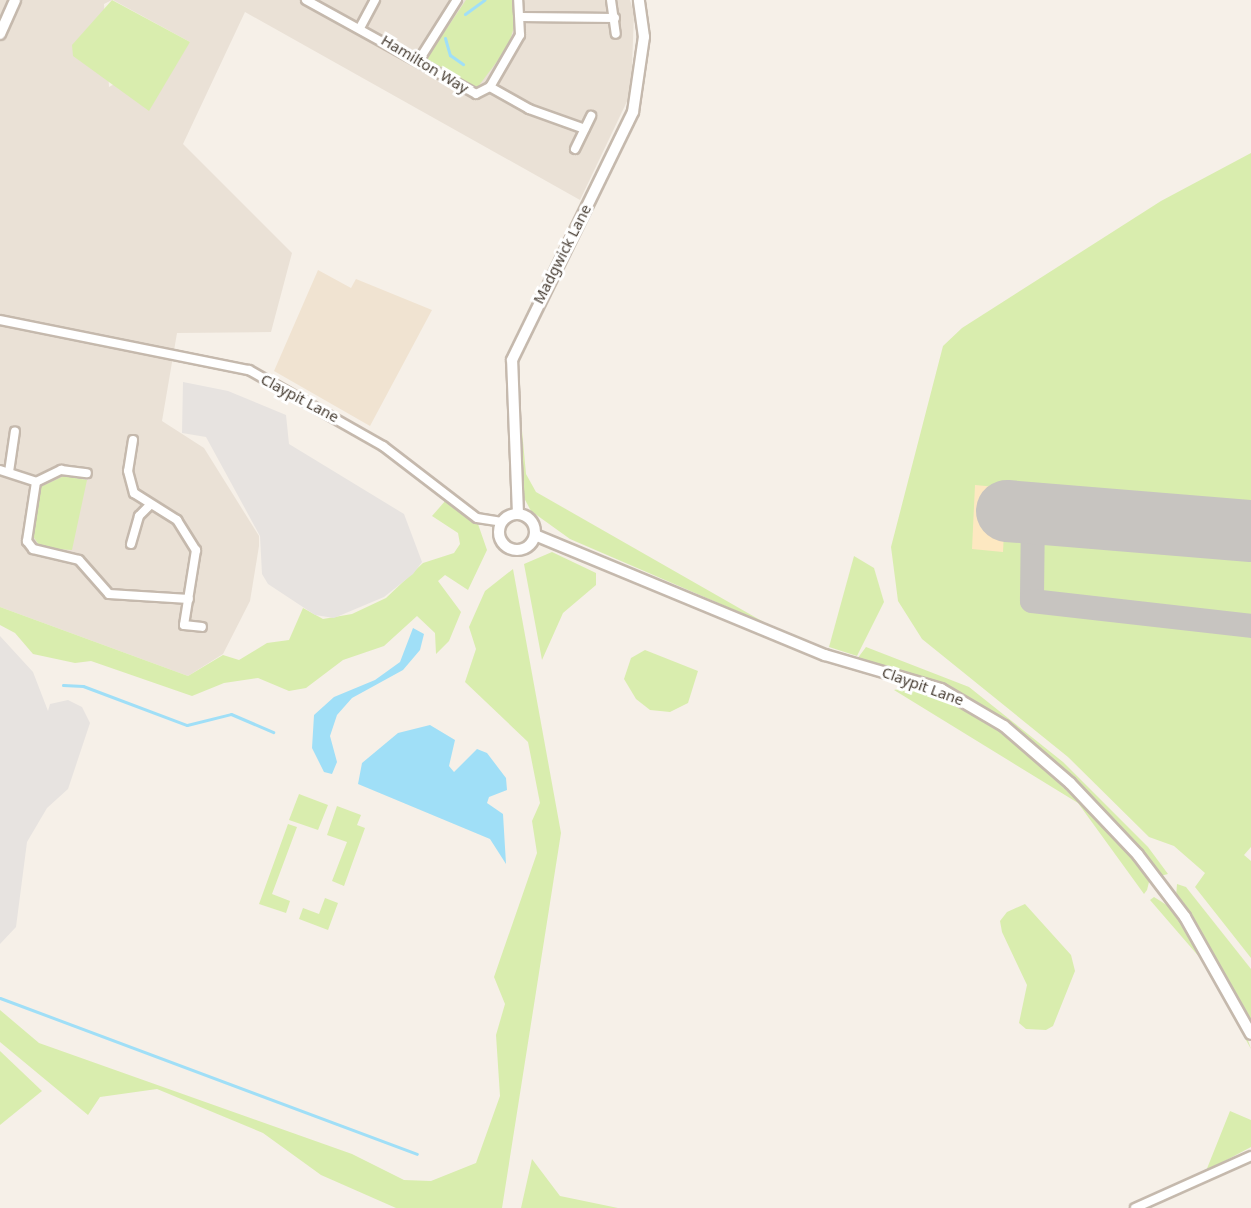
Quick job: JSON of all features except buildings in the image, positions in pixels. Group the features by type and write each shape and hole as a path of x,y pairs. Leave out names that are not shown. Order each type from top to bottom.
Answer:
{"street":[{"path":"0,34 15,0"},
{"name":"Hamilton Way","path":"306,0 361,26 469,92 490,87 520,35 521,17 518,0"},
{"path":"361,26 375,0"},
{"path":"419,60 458,0"},
{"path":"611,0 616,34"},
{"name":"Madgwick Lane","path":"518,514 512,360 633,112 644,38 639,0"},
{"path":"521,17 615,18"},
{"path":"490,87 529,110 585,129"},
{"path":"575,149 591,116"},
{"name":"Claypit Lane","path":"0,320 249,370 383,446 477,518 502,522"},
{"path":"15,431 4,471 36,482 61,470 87,473"},
{"path":"133,440 128,482 150,505 177,520 196,550 184,625 202,627"},
{"path":"36,482 27,541 33,549 79,560 109,594 189,599"},
{"path":"131,544 139,516 150,505"},
{"path":"518,514 532,522 535,535 523,549 508,548 500,537 502,522 518,514"},
{"name":"Claypit Lane","path":"535,535 825,655 941,689 994,719 1070,783 1138,855 1185,917 1251,1034"},
{"path":"1135,1208 1251,1156"}],"shaded area":[{"path":"0,0 112,0 104,4 109,87 190,42 113,0 630,0 634,14 631,93 580,200 245,12 183,144 292,253 271,332 177,333 162,421 204,448 259,536 250,601 223,654 188,676 0,607"},
{"path":"318,270 351,288 356,279 432,310 370,426 274,371"},
{"path":"183,382 228,391 286,415 289,444 404,514 422,562 413,574 384,597 334,618 315,615 268,584 262,574 260,536 206,437 182,433"},
{"path":"0,636 33,672 48,711 50,704 68,700 82,707 90,723 68,789 47,808 27,842 16,927 0,944"}],"green space":[{"path":"112,0 190,42 149,111 73,56 72,45"},
{"path":"466,0 512,0 517,17 508,47 477,88 426,59"},
{"path":"1251,153 1251,847 1244,855 1251,861 1251,958 1195,887 1205,873 1174,846 1149,837 1068,757 922,639 898,601 891,547 943,346 962,328 1161,201"},
{"path":"518,387 526,474 536,492 767,624 570,539 531,511 523,496"},
{"path":"64,476 87,480 72,550 41,548 31,533 38,488"},
{"path":"446,500 478,524 487,550 468,590 445,575 438,581 461,612 449,641 436,654 435,633 417,616 384,646 343,660 306,688 289,691 258,678 224,683 192,696 91,661 75,663 33,654 15,633 0,625 0,607 188,676 223,655 239,660 267,643 289,640 303,608 323,619 352,614 386,598 423,563 454,553 460,544 458,533 432,516"},
{"path":"552,552 596,573 596,585 563,613 542,660 524,564"},
{"path":"854,556 874,568 884,602 857,656 829,647"},
{"path":"513,569 561,833 502,1208 396,1208 321,1175 263,1133 157,1089 100,1097 88,1115 0,1042 0,1010 39,1043 352,1154 404,1180 431,1181 476,1163 500,1096 496,1035 505,1004 494,977 537,853 532,821 540,803 528,742 465,682 476,649 469,627 485,591"},
{"path":"866,647 969,687 1063,762 1148,847 1168,874 1160,876 1059,767 1012,726 952,689 857,659"},
{"path":"645,650 698,671 688,703 670,712 650,710 636,699 624,679 631,658"},
{"path":"913,685 943,695 1015,741 1128,850 1150,878 1144,894 1078,803 894,690"},
{"path":"299,794 328,805 318,830 289,820"},
{"path":"337,806 361,815 357,825 365,828 344,886 332,881 347,842 327,835"},
{"path":"288,824 297,827 272,894 290,901 286,913 259,904"},
{"path":"1177,884 1186,887 1251,969 1251,1022 1176,897"},
{"path":"1154,897 1173,909 1243,1026 1251,1049 1201,959 1150,900"},
{"path":"325,898 338,903 328,930 299,919 303,908 319,914"},
{"path":"1025,904 1071,955 1075,971 1053,1026 1046,1030 1026,1029 1019,1023 1027,985 1002,932 1000,921 1007,912"},
{"path":"0,1051 42,1091 0,1125"},
{"path":"1230,1111 1251,1120 1251,1147 1206,1171"},
{"path":"532,1159 560,1196 618,1208 521,1208"}],"sand":[{"path":"975,485 1006,488 1003,552 972,549"}],"water":[{"path":"413,628 424,634 420,650 403,670 352,698 337,715 330,736 337,762 332,774 324,772 312,748 314,715 334,697 375,680 400,662"},
{"path":"430,725 455,740 449,766 454,772 477,749 487,753 506,778 507,790 489,797 487,803 503,814 506,864 490,839 358,784 362,763 398,733"}],"waterway":[{"path":"465,14 484,0"},
{"path":"445,38 450,55 463,64"},
{"path":"63,685 83,686 187,725 231,714 273,732"},
{"path":"0,998 417,1154"}],"taxiway":[{"path":"1033,513 1032,601 1251,626"}],"runway":[{"path":"1007,511 1251,531"}]}
